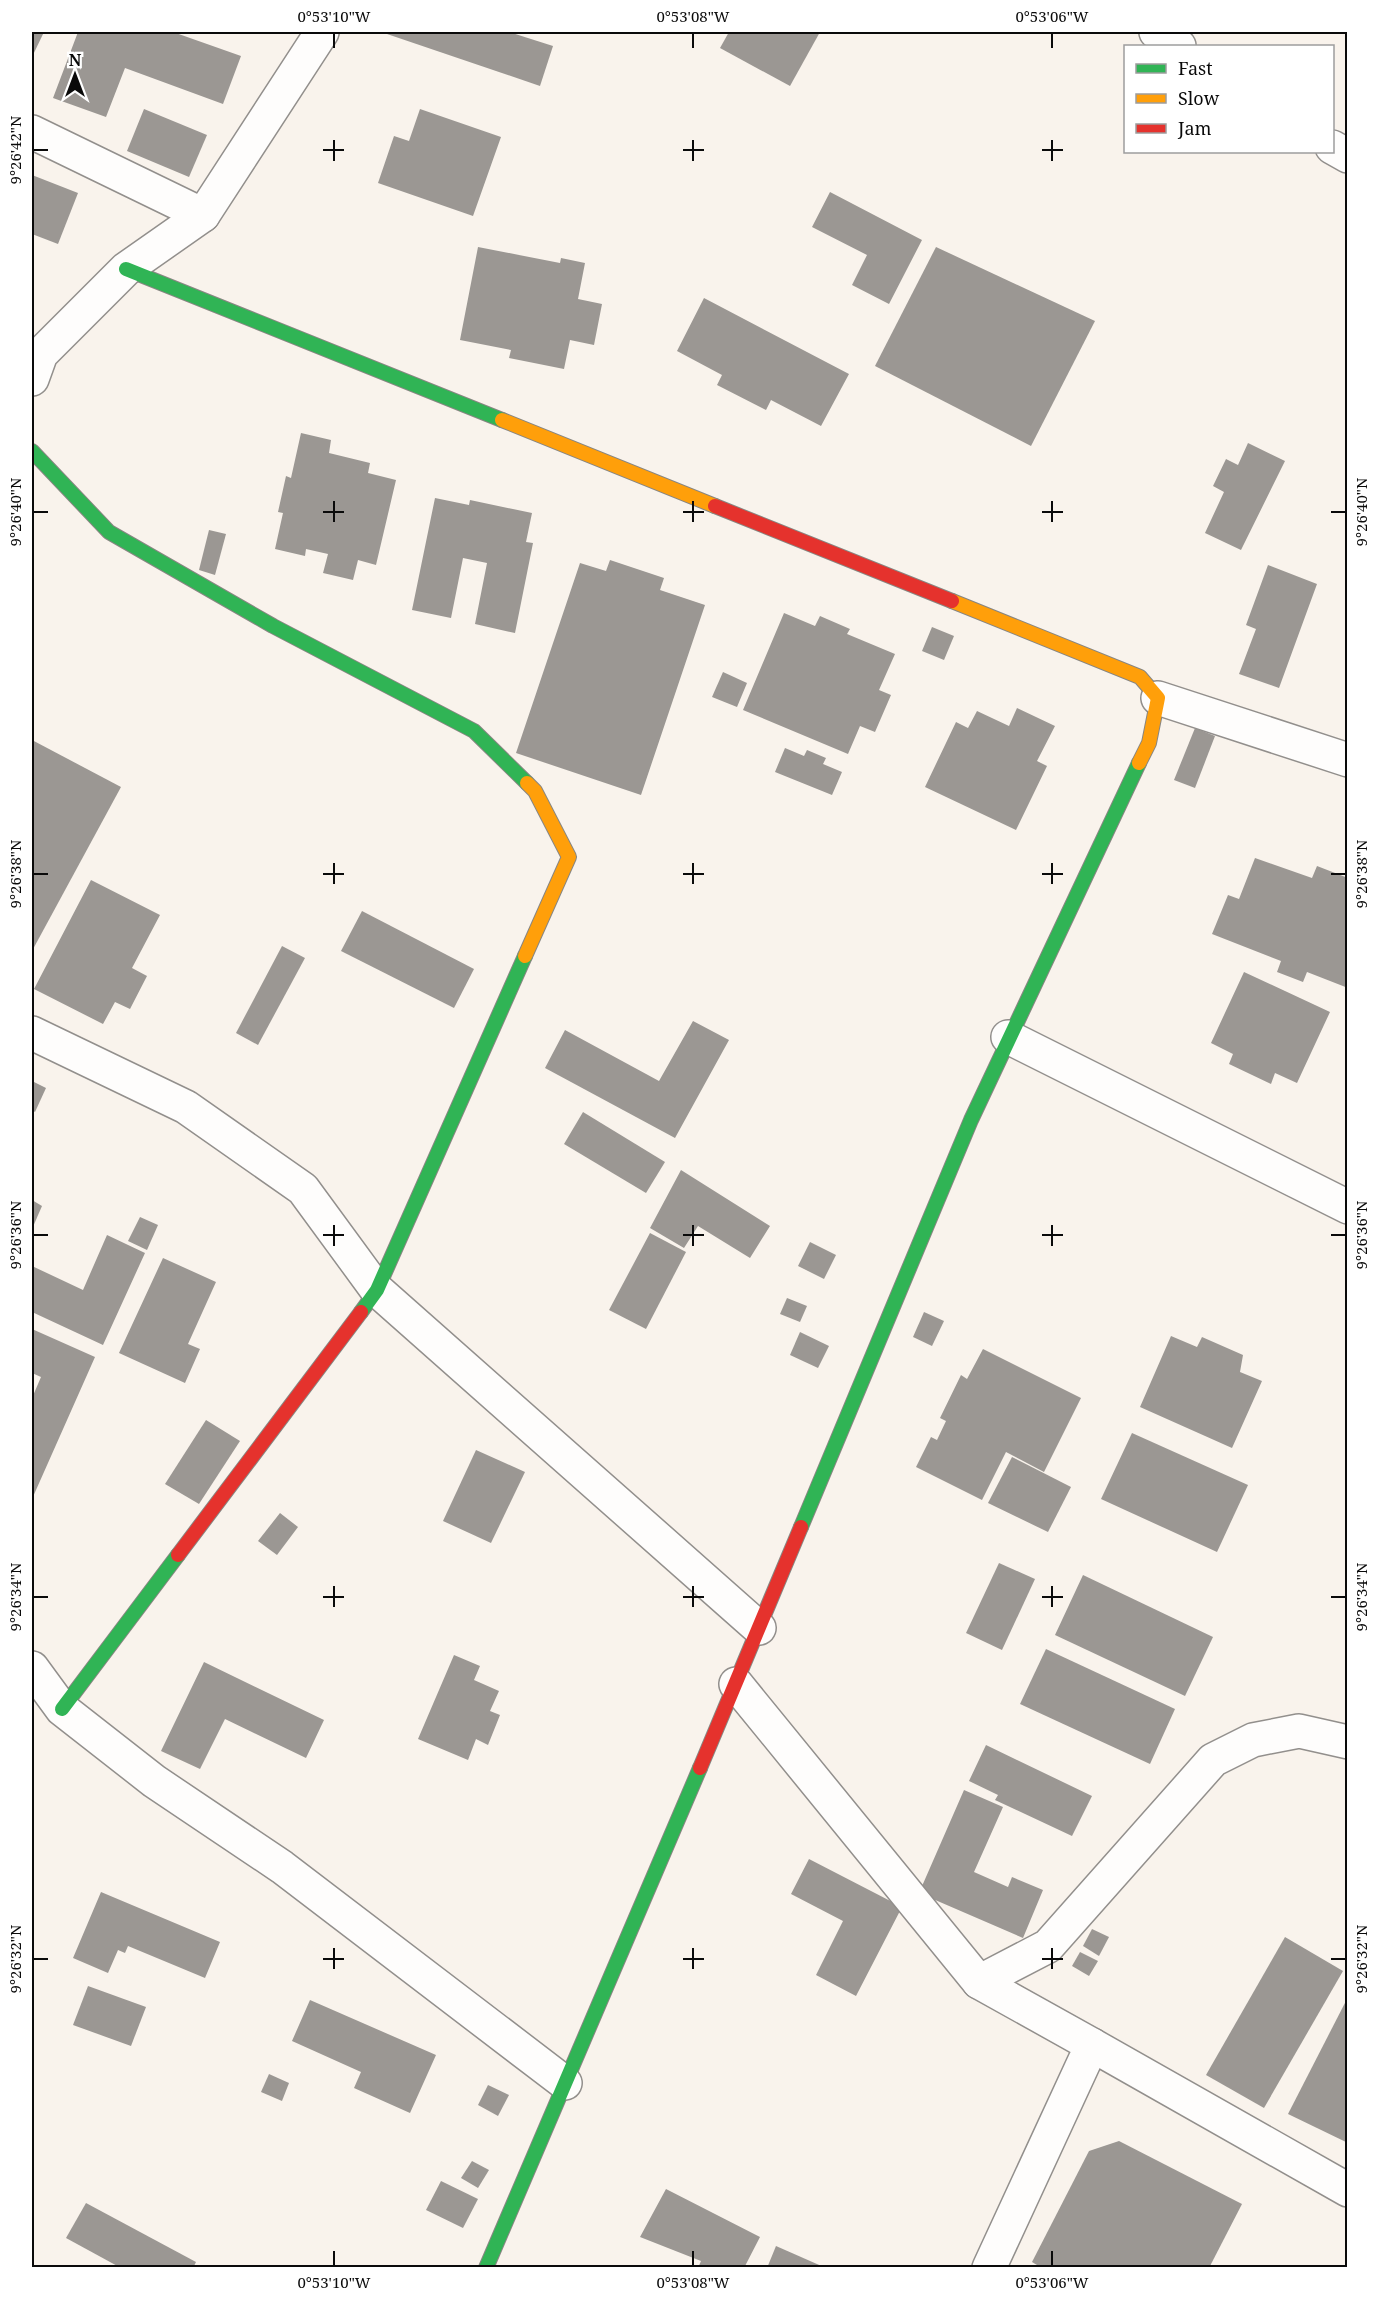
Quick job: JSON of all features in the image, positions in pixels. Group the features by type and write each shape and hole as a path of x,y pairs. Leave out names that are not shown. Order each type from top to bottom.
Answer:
{"street":[{"path":"32,379 41,354 126,269 203,215 322,32"},
{"path":"1156,32 1177,45"},
{"path":"32,132 203,215"},
{"path":"1334,148 1347,156"},
{"path":"126,269 1140,677 1158,698 1347,760"},
{"path":"32,451 109,532 273,626 474,731 535,791 569,857 377,1290 62,1709"},
{"path":"486,2268 736,1684 1008,1037 1149,743 1158,698"},
{"path":"32,1033 186,1107 303,1189 377,1290 759,1628"},
{"path":"1008,1037 1347,1207"},
{"path":"32,1668 62,1709 154,1781 282,1867 565,2083"},
{"path":"736,1684 979,1982 1347,2190"},
{"path":"979,1982 1048,1946 1213,1760 1253,1740 1299,1731 1347,1742"},
{"path":"989,2268 1092,2045"}],"building":[{"path":"32,32 44,32 32,57"},
{"path":"78,32 173,32 241,56 223,104 125,68 106,117 53,98"},
{"path":"388,32 509,32 553,46 540,86 387,34"},
{"path":"729,32 820,32 790,86 720,48"},
{"path":"144,109 207,135 189,177 127,151"},
{"path":"420,109 501,137 473,216 378,183 394,136 409,141"},
{"path":"32,175 78,193 58,244 32,234"},
{"path":"830,192 922,240 889,304 852,285 867,255 812,227"},
{"path":"478,247 560,263 561,258 585,263 578,299 602,304 594,345 570,340 564,369 509,358 511,350 460,340"},
{"path":"936,247 1095,321 1031,446 875,366"},
{"path":"704,298 849,374 821,426 771,400 766,410 717,385 722,375 677,351"},
{"path":"301,433 331,440 329,453 370,463 368,473 396,480 376,565 358,560 353,580 323,573 328,554 306,549 305,556 275,549 283,513 278,512 286,476 291,478"},
{"path":"1248,443 1285,461 1241,550 1205,533 1224,492 1213,486 1226,459 1238,465"},
{"path":"435,498 469,505 470,500 532,513 526,542 533,543 515,633 475,624 487,563 463,558 451,618 412,610"},
{"path":"209,530 226,534 215,575 199,570"},
{"path":"610,560 664,578 660,590 705,605 641,795 516,753 580,563 606,571"},
{"path":"1268,565 1317,584 1279,688 1239,674 1256,629 1246,625"},
{"path":"784,613 815,626 820,616 850,629 847,634 895,654 879,690 891,695 875,732 860,726 848,754 743,710"},
{"path":"932,627 954,636 944,660 922,651"},
{"path":"723,672 747,683 737,707 712,697"},
{"path":"1017,708 1055,726 1037,761 1047,766 1016,830 925,787 956,722 968,728 977,711 1009,726"},
{"path":"1195,728 1215,736 1195,788 1174,780"},
{"path":"32,740 121,787 32,951"},
{"path":"785,748 804,756 807,750 826,758 823,764 842,772 832,795 775,772"},
{"path":"1255,858 1312,878 1317,866 1348,878 1348,988 1307,972 1303,982 1277,972 1281,961 1212,934 1228,895 1239,899"},
{"path":"91,880 160,915 132,968 147,976 130,1009 115,1002 103,1024 34,989"},
{"path":"362,911 474,969 454,1008 341,951"},
{"path":"282,946 305,958 258,1045 236,1033"},
{"path":"1244,972 1330,1012 1297,1083 1275,1073 1271,1084 1229,1064 1233,1054 1211,1043"},
{"path":"693,1021 729,1040 675,1138 545,1068 565,1030 659,1081"},
{"path":"32,1081 46,1088 35,1112 32,1110"},
{"path":"583,1112 665,1162 646,1193 564,1144"},
{"path":"681,1170 770,1226 750,1258 698,1226 684,1248 650,1228"},
{"path":"32,1200 42,1206 32,1229"},
{"path":"140,1217 158,1225 147,1250 128,1241"},
{"path":"650,1233 686,1252 646,1329 609,1310"},
{"path":"107,1235 145,1253 103,1345 32,1312 32,1266 83,1290"},
{"path":"810,1242 836,1255 824,1279 798,1266"},
{"path":"163,1258 216,1282 188,1344 200,1349 185,1383 119,1353"},
{"path":"787,1298 807,1306 800,1322 780,1314"},
{"path":"924,1312 944,1321 932,1346 913,1337"},
{"path":"32,1329 95,1357 32,1499 32,1398 41,1377 32,1373"},
{"path":"800,1332 829,1346 818,1368 790,1355"},
{"path":"1171,1336 1197,1347 1202,1337 1243,1355 1240,1372 1262,1381 1232,1448 1140,1407"},
{"path":"983,1349 1081,1398 1044,1472 1006,1452 982,1500 916,1467 931,1437 937,1440 946,1421 940,1418 961,1375 967,1379"},
{"path":"206,1420 240,1441 199,1504 165,1484"},
{"path":"1132,1433 1248,1485 1217,1552 1101,1499"},
{"path":"476,1450 525,1472 491,1543 443,1521"},
{"path":"1012,1457 1071,1487 1048,1532 988,1503"},
{"path":"280,1513 298,1527 277,1555 258,1541"},
{"path":"999,1563 1035,1579 1002,1650 966,1633"},
{"path":"1083,1575 1213,1637 1185,1696 1055,1635"},
{"path":"1046,1649 1175,1709 1150,1764 1020,1704"},
{"path":"454,1655 480,1666 474,1680 499,1691 490,1711 500,1715 488,1745 476,1739 468,1760 418,1739"},
{"path":"204,1662 324,1720 306,1758 225,1719 200,1769 161,1751"},
{"path":"986,1745 1092,1796 1072,1836 995,1800 998,1795 969,1781"},
{"path":"964,1790 1003,1807 974,1872 1008,1887 1012,1877 1043,1890 1023,1938 919,1893"},
{"path":"809,1859 902,1907 856,1996 816,1975 843,1921 791,1894"},
{"path":"101,1892 220,1942 205,1978 128,1946 125,1953 118,1950 108,1973 73,1958"},
{"path":"1092,1929 1109,1937 1099,1956 1083,1946"},
{"path":"1285,1937 1343,1971 1264,2108 1206,2075"},
{"path":"1080,1952 1098,1961 1089,1976 1072,1966"},
{"path":"88,1986 146,2007 131,2046 73,2025"},
{"path":"1348,1997 1348,2143 1288,2114"},
{"path":"310,2000 436,2055 410,2113 354,2088 361,2072 292,2041"},
{"path":"269,2074 289,2083 282,2101 261,2092"},
{"path":"488,2085 509,2095 498,2116 478,2105"},
{"path":"1119,2141 1242,2204 1209,2268 1042,2268 1032,2262 1089,2151"},
{"path":"472,2161 489,2170 478,2188 461,2178"},
{"path":"441,2181 478,2199 463,2228 426,2210"},
{"path":"666,2189 760,2237 744,2268 698,2268 701,2261 640,2237"},
{"path":"86,2203 196,2262 193,2268 121,2268 66,2238"},
{"path":"776,2246 826,2268 767,2268"}],"traffic: fast":[{"path":"126,269 502,420"},
{"path":"32,451 109,532 273,626 474,731 527,783"},
{"path":"801,1527 971,1120 1139,763"},
{"path":"361,1312 377,1290 525,956"},
{"path":"62,1709 178,1555"},
{"path":"486,2268 700,1768"}],"traffic: slow":[{"path":"502,420 715,506"},
{"path":"952,601 1140,677 1158,698 1149,743 1139,763"},
{"path":"525,956 569,857 535,791 527,783"}],"traffic: jam":[{"path":"715,506 952,601"},
{"path":"178,1555 361,1312"},
{"path":"700,1768 801,1527"}]}
